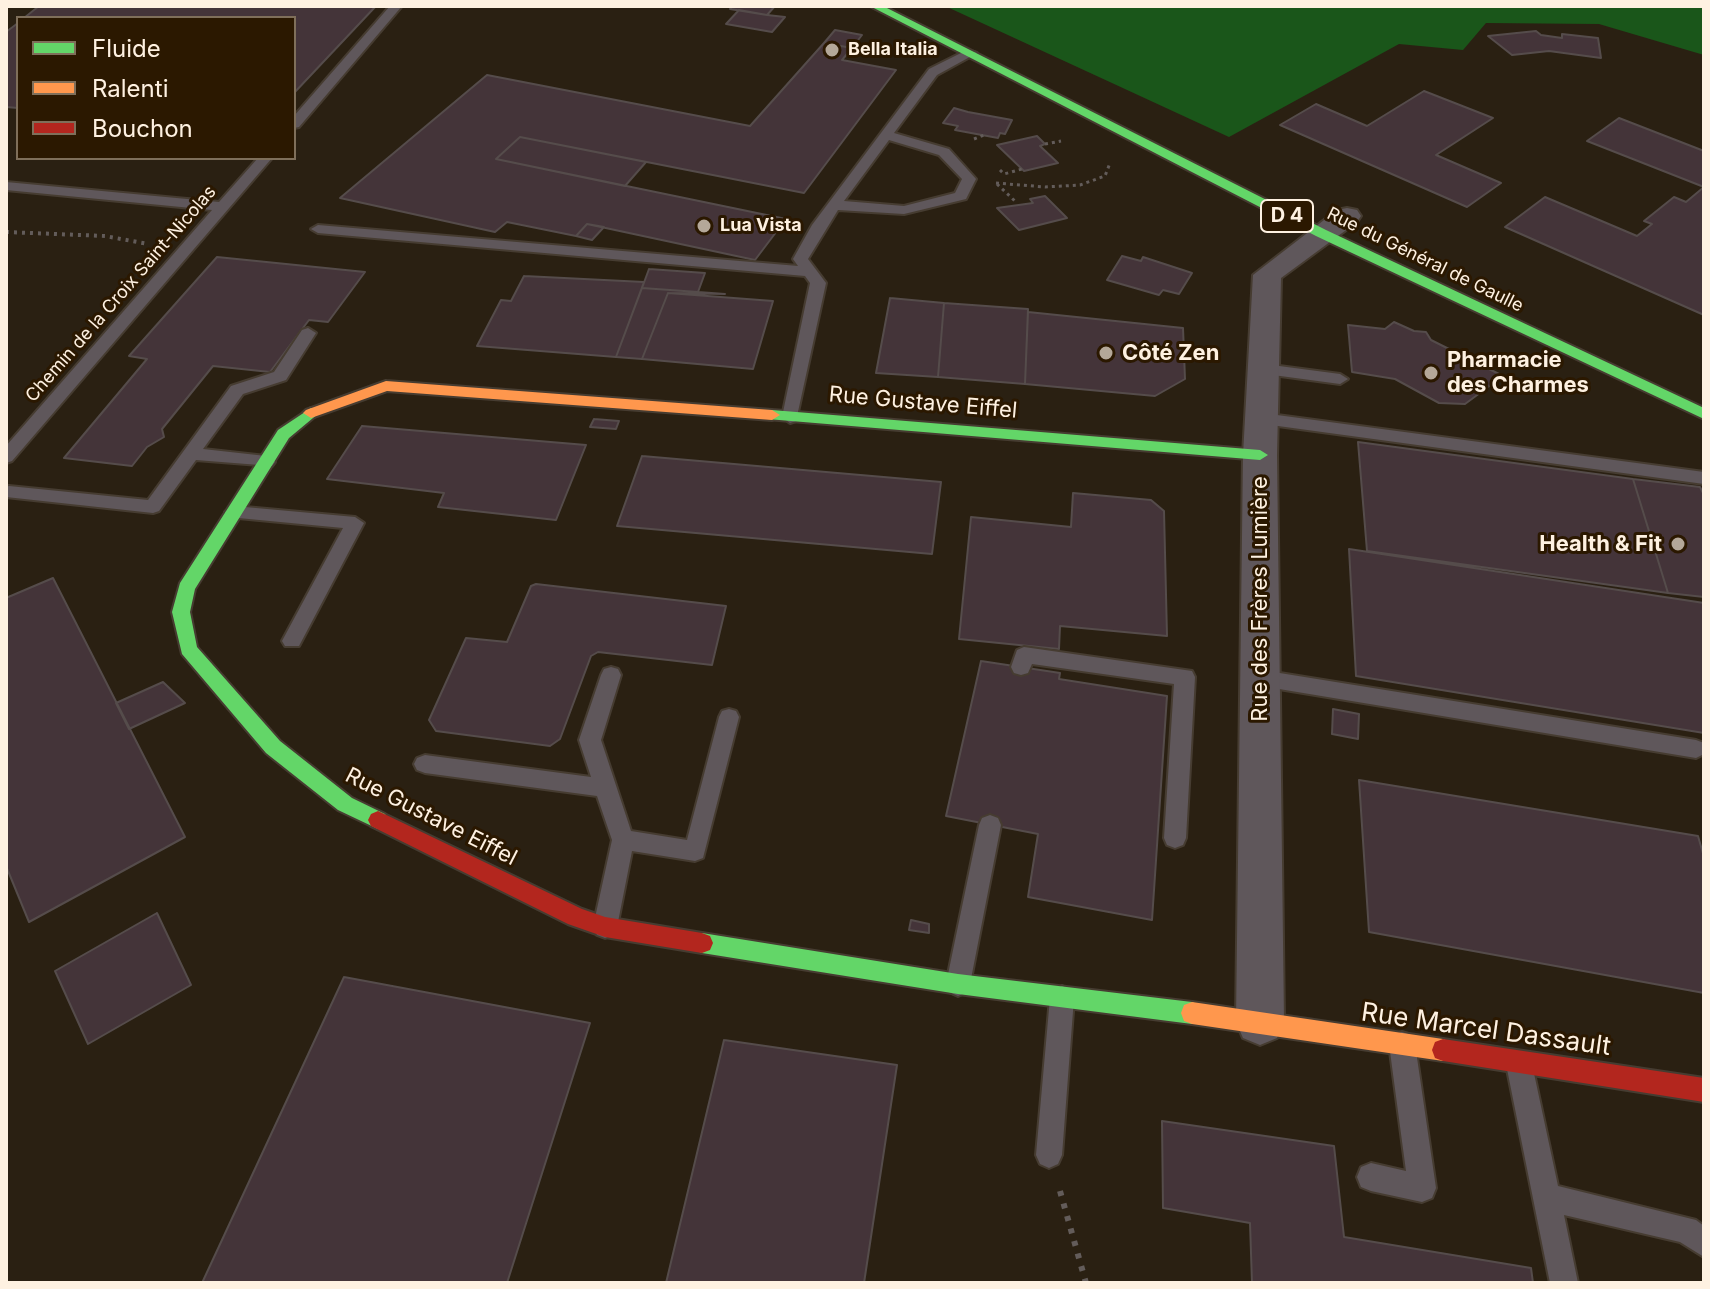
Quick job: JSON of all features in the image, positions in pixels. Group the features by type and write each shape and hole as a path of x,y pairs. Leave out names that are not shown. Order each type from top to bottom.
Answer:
{"street":[{"name":"Rue du Général de Gaulle","path":"875,6 971,53 1127,137 1340,220 1704,414"},
{"path":"913,6 997,47"},
{"name":"Rue des Frères Lumière","path":"1260,1022 1260,455 1267,275 1340,220"},
{"name":"Rue Gustave Eiffel","path":"1260,455 386,386 340,400 300,418 283,434 186,588 181,612 188,649 273,747 345,804 576,917 605,927 958,984 1260,1022"},
{"name":"Rue Marcel Dassault","path":"1260,1022 1704,1090"}],"lane":[{"path":"296,122 396,6"},
{"path":"790,417 818,283 800,259 834,205 933,72 971,53"},
{"path":"834,205 904,210 961,196 969,179 944,152 886,135"},
{"name":"Chemin de la Croix Saint-Nicolas","path":"6,457 263,160"},
{"path":"6,186 223,207"},
{"path":"318,229 810,272"},
{"path":"9,492 153,507 237,390 280,376 308,333"},
{"path":"1264,369 1340,379"},
{"path":"1262,419 1704,478"},
{"path":"191,454 266,462"},
{"path":"234,512 355,523 292,641"},
{"path":"1021,667 1024,655 1185,677 1175,838"},
{"path":"605,927 623,840 590,740 611,675"},
{"path":"1261,678 1696,749"},
{"path":"623,840 695,851 729,717"},
{"path":"425,764 606,788"},
{"path":"958,984 990,825"},
{"path":"1049,1155 1062,998"},
{"path":"1371,1177 1422,1188 1402,1044"},
{"path":"1518,1060 1564,1283"},
{"path":"1545,1197 1686,1230 1704,1243"}],"path":[{"path":"969,179 1045,187 1091,182 1109,171 1110,162 1105,155"},
{"path":"996,183 1017,203"},
{"path":"6,232 105,236 186,250"},
{"path":"1049,1155 1086,1283"}],"green space":[{"path":"945,6 1704,6 1704,55 1599,24 1486,23 1463,50 1399,44 1229,137"}],"building":[{"path":"39,6 376,6 296,91 296,16 26,16"},
{"path":"733,6 775,6 767,15 730,9"},
{"path":"739,10 785,17 772,32 726,24"},
{"path":"16,24 16,108 6,107 6,32"},
{"path":"835,30 862,35 852,48 824,43"},
{"path":"1536,31 1541,35 1562,38 1562,34 1598,38 1601,58 1549,51 1512,55 1488,36"},
{"path":"824,43 852,48 842,60 896,70 804,193 520,137 496,159 786,219 755,260 587,224 576,236 507,222 495,232 340,198 487,75 750,126"},
{"path":"1424,91 1493,118 1436,155 1501,183 1467,207 1280,125 1316,104 1367,126"},
{"path":"954,108 1012,120 1005,134 1000,133 998,138 955,130 958,126 943,123"},
{"path":"1619,118 1704,151 1704,187 1587,141"},
{"path":"1037,136 1045,144 1040,146 1058,163 1024,171 997,145"},
{"path":"520,137 646,162 625,186 496,159"},
{"path":"1704,187 1704,315 1505,227 1545,197 1637,236 1652,224 1644,221 1674,197 1686,202"},
{"path":"1045,196 1067,218 1019,230 997,208 1033,203 1030,199"},
{"path":"587,224 604,227 592,240 576,236"},
{"path":"1122,256 1141,261 1143,257 1192,273 1179,294 1163,290 1159,295 1107,280"},
{"path":"217,257 365,272 328,322 309,320 270,372 213,366 162,429 164,437 147,447 132,466 64,458 147,359 129,356"},
{"path":"649,269 705,273 698,292 642,288"},
{"path":"524,276 644,282 616,357 477,346 501,300 511,301"},
{"path":"642,288 725,294 668,293 642,359 616,357"},
{"path":"668,293 773,301 753,369 642,359"},
{"path":"890,298 944,303 938,377 876,373"},
{"path":"944,303 1028,309 1025,384 938,377"},
{"path":"1028,312 1183,328 1185,379 1155,396 1025,384"},
{"path":"1394,322 1414,331 1426,332 1431,340 1503,376 1465,404 1439,403 1395,379 1352,372 1348,325 1385,329"},
{"path":"594,419 619,421 616,429 590,427"},
{"path":"362,426 586,445 556,520 438,507 444,493 327,479"},
{"path":"1358,442 1633,479 1668,593 1367,551"},
{"path":"642,456 941,482 932,554 617,526"},
{"name":"Health & Fit","path":"1633,479 1700,487 1704,495 1704,597 1668,593"},
{"path":"1073,493 1151,500 1164,511 1167,636 1060,626 1059,649 959,639 971,517 1071,527"},
{"path":"1349,549 1704,603 1704,733 1356,676"},
{"path":"53,578 185,837 29,922 6,866 6,598"},
{"path":"536,584 726,606 712,665 598,652 591,656 560,739 550,746 436,731 429,720 466,638 507,642 531,586"},
{"path":"981,661 1060,673 1059,679 1167,696 1152,920 1028,897 1038,834 946,816"},
{"path":"163,682 185,703 129,729 116,703"},
{"path":"1333,709 1359,714 1358,739 1332,734"},
{"path":"1359,780 1698,836 1704,857 1704,993 1369,932"},
{"path":"157,913 191,985 88,1044 55,971"},
{"path":"911,920 929,924 929,933 909,930"},
{"path":"344,977 590,1023 507,1283 202,1283"},
{"path":"724,1040 897,1065 864,1283 666,1283"},
{"path":"1162,1121 1334,1146 1344,1237 1531,1268 1533,1283 1252,1283 1250,1223 1163,1208"}],"traffic: fast":[{"path":"875,6 1321,233 1704,414"},
{"path":"311,413 283,434 186,588 181,612 188,649 273,747 345,804 378,820"},
{"path":"772,415 1260,455"},
{"path":"702,943 958,984 1192,1013"}],"traffic: slow":[{"path":"311,413 386,386 772,415"},
{"path":"1192,1013 1443,1050"}],"traffic: jam":[{"path":"378,820 576,917 605,927 702,943"},
{"path":"1443,1050 1704,1090"}],"place":[{"name":"Bella Italia","path":"832,50"},
{"name":"Lua Vista","path":"704,226"},
{"name":"Côté Zen","path":"1106,353"},
{"name":"Pharmacie des Charmes","path":"1431,373"},
{"name":"Health & Fit","path":"1678,544"}]}
